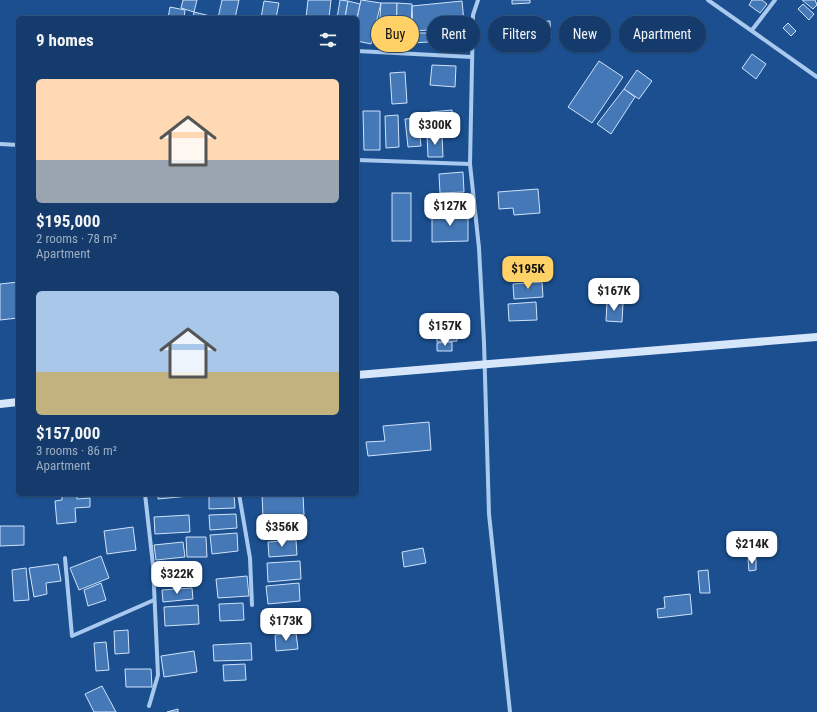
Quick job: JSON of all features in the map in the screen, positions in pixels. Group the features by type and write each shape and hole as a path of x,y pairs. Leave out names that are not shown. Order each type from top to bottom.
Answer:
{"street":[{"path":"478,0 473,14 470,164 479,248 485,364 489,514 510,712"},
{"path":"708,0 817,77"},
{"path":"752,30 775,0"},
{"path":"359,51 472,57"},
{"path":"0,144 16,145"},
{"path":"359,160 470,164"},
{"path":"359,375 817,337"},
{"path":"0,404 16,402"},
{"path":"145,496 153,565 158,675 149,706"},
{"path":"239,496 250,558 252,605"},
{"path":"65,558 72,636 154,600"}],"building":[{"path":"183,0 197,0 194,12 181,8"},
{"path":"222,0 239,0 235,16 218,16"},
{"path":"308,0 331,0 329,16 306,16"},
{"path":"340,0 348,1 345,16 337,16"},
{"path":"361,0 381,3 378,16 371,16 371,44 359,41 359,16 357,16"},
{"path":"512,0 530,0 530,3 512,4"},
{"path":"752,0 762,0 767,4 760,13 749,5"},
{"path":"802,0 815,0 817,5 813,9"},
{"path":"264,1 279,3 276,16 261,16"},
{"path":"348,1 360,4 357,16 345,16"},
{"path":"462,1 463,16 427,16 427,30 419,31 419,16 412,16 412,6"},
{"path":"381,3 397,3 397,16 380,16"},
{"path":"397,3 412,4 411,16 397,16"},
{"path":"803,4 814,14 809,20 798,9"},
{"path":"170,7 185,10 184,16 168,16"},
{"path":"194,12 210,16 193,16"},
{"path":"788,23 796,31 791,36 783,28"},
{"path":"419,33 427,33 427,42 419,43"},
{"path":"752,54 766,64 756,79 742,68"},
{"path":"599,61 623,77 592,123 568,107"},
{"path":"432,65 456,66 455,87 430,85"},
{"path":"637,70 652,81 639,99 624,89"},
{"path":"405,72 407,103 392,104 390,73"},
{"path":"624,89 635,97 611,134 597,124"},
{"path":"452,110 454,127 431,129 430,112"},
{"path":"363,111 380,111 380,150 364,150"},
{"path":"398,115 399,147 386,148 385,116"},
{"path":"418,118 421,146 408,147 405,119"},
{"path":"427,135 442,135 443,157 428,157"},
{"path":"463,172 464,192 440,193 439,174"},
{"path":"538,189 540,213 514,215 513,208 499,209 498,192"},
{"path":"392,193 411,193 411,241 392,241"},
{"path":"432,213 468,213 468,241 432,242"},
{"path":"541,258 542,278 507,280 505,260"},
{"path":"16,282 16,318 0,320 0,284"},
{"path":"542,282 543,297 514,299 513,284"},
{"path":"536,302 537,320 509,321 508,304"},
{"path":"607,302 623,303 622,322 606,321"},
{"path":"456,323 457,341 437,342 436,324"},
{"path":"452,342 452,351 437,351 437,343"},
{"path":"429,422 431,450 368,456 366,442 385,441 383,426"},
{"path":"62,496 77,496 77,499 90,498 90,507 75,508 76,522 57,524 55,501 62,500"},
{"path":"158,496 189,496 158,499"},
{"path":"209,496 234,496 235,508 209,509"},
{"path":"262,496 303,496 304,515 263,517"},
{"path":"236,514 237,528 210,530 209,515"},
{"path":"189,515 190,532 155,534 154,517"},
{"path":"0,526 24,526 24,545 0,546"},
{"path":"133,527 136,550 107,554 104,531"},
{"path":"237,533 238,551 212,554 210,535"},
{"path":"186,537 206,537 207,557 187,557"},
{"path":"296,540 297,555 269,557 268,542"},
{"path":"183,542 185,557 156,560 154,545"},
{"path":"423,548 426,563 404,567 402,552"},
{"path":"101,556 109,578 79,590 70,568"},
{"path":"748,559 756,559 756,570 749,571"},
{"path":"300,561 301,579 268,582 267,563"},
{"path":"58,564 61,581 46,583 47,594 34,597 29,568"},
{"path":"26,568 29,600 14,601 12,570"},
{"path":"708,570 710,593 700,593 698,571"},
{"path":"247,576 249,596 218,598 216,579"},
{"path":"101,583 106,600 88,606 84,590"},
{"path":"299,583 300,601 268,604 266,586"},
{"path":"192,588 193,599 163,602 162,590"},
{"path":"690,594 692,614 658,618 657,609 665,608 664,597"},
{"path":"243,603 244,620 220,621 219,604"},
{"path":"198,605 199,624 165,626 164,607"},
{"path":"128,630 129,653 115,654 114,631"},
{"path":"296,633 298,649 276,651 275,635"},
{"path":"106,642 109,670 96,671 94,643"},
{"path":"251,643 252,660 214,661 213,645"},
{"path":"194,651 197,672 164,677 161,656"},
{"path":"245,664 246,680 224,681 223,665"},
{"path":"125,669 151,669 152,687 126,687"},
{"path":"102,686 116,712 94,712 85,694"},
{"path":"178,709 178,712 167,712"}]}
